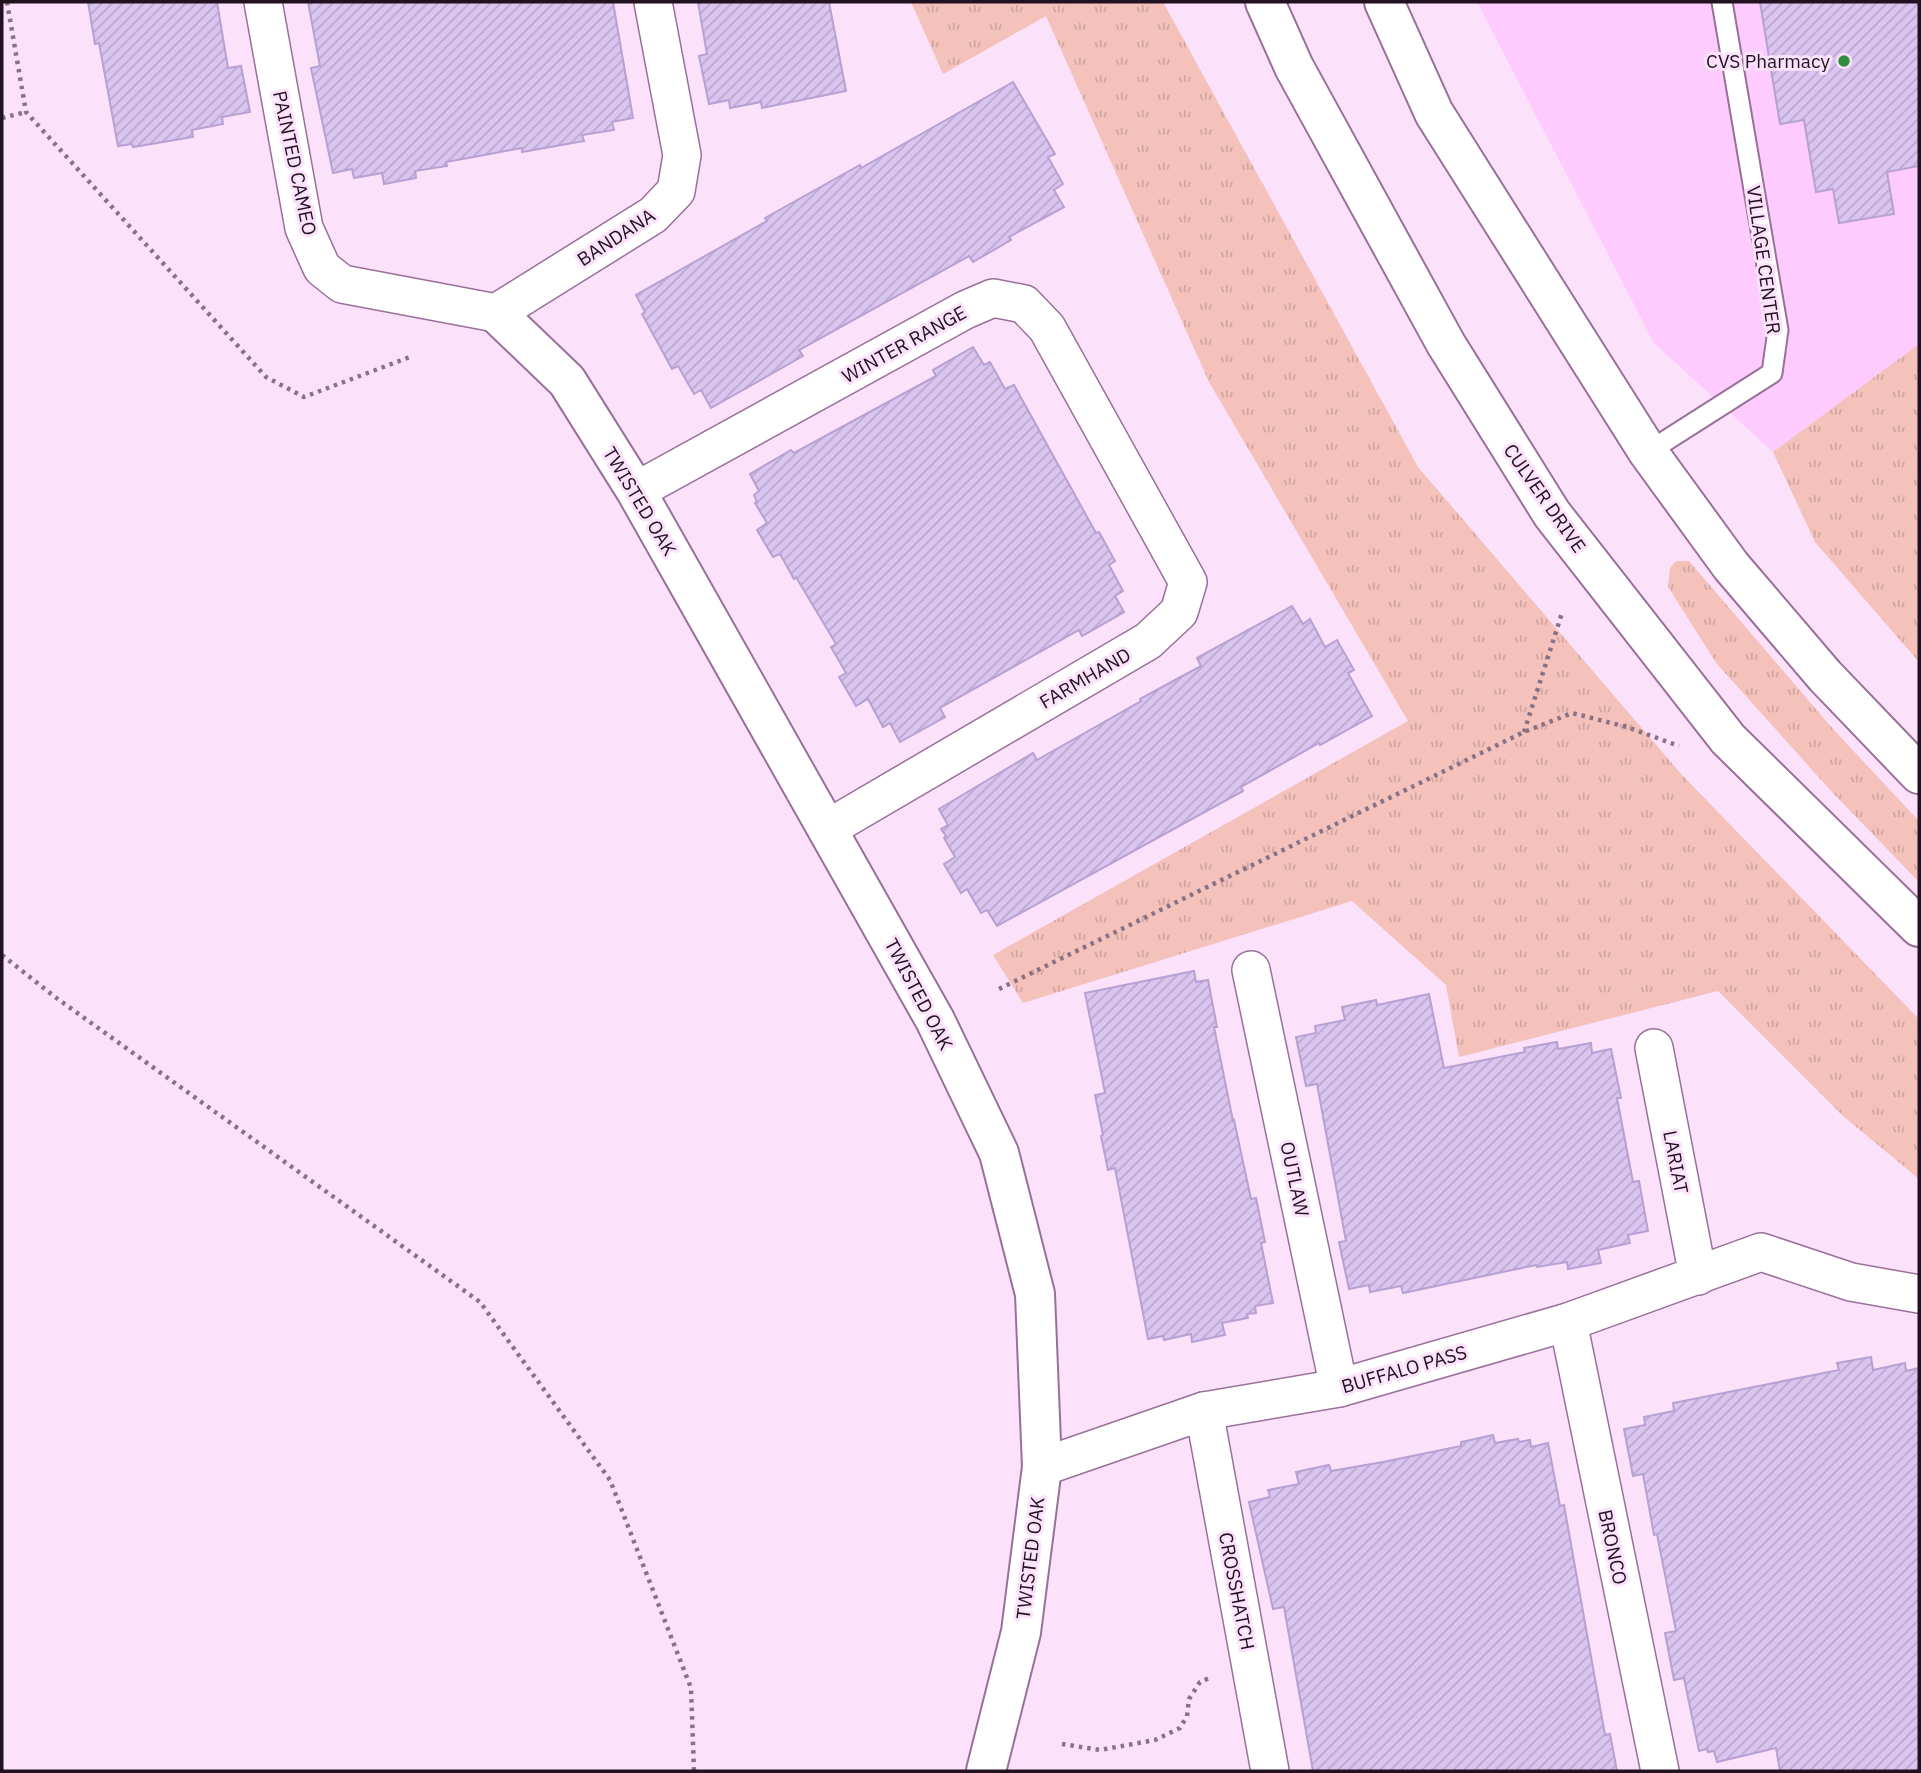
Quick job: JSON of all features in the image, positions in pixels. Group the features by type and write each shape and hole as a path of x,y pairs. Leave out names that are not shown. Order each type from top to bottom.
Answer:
{"main road":[{"name":"CULVER DRIVE","path":"1265,2 1294,67 1446,344 1552,514 1728,739 1919,927"},
{"path":"1384,2 1434,113 1648,452 1731,566 1825,676 1919,774"},
{"name":"TWISTED OAK","path":"496,313 567,381 636,491 935,1020 999,1153 1035,1294 1042,1467 1021,1632 986,1771"}],"street":[{"name":"PAINTED CAMEO","path":"263,2 304,228 323,268 342,284 496,313"},
{"name":"BANDANA","path":"496,313 653,215 676,191 682,155 653,2"},
{"name":"WINTER RANGE","path":"636,491 965,310 993,298 1024,304 1047,328 1116,450"},
{"name":"FARMHAND","path":"827,829 1148,641 1179,612 1188,582 1116,450"},
{"name":"OUTLAW","path":"1251,970 1339,1388"},
{"name":"LARIAT","path":"1654,1048 1698,1276"},
{"name":"BUFFALO PASS","path":"1042,1467 1204,1411 1339,1388 1568,1322 1761,1252 1850,1282 1919,1294"},
{"name":"BRONCO","path":"1568,1322 1660,1771"},
{"name":"CROSSHATCH","path":"1204,1411 1270,1771"}],"lane":[{"name":"VILLAGE CENTER","path":"1648,452 1772,373 1778,330 1722,2"}],"path":[{"path":"6,2 26,112 266,377 304,397 410,357"},
{"path":"2,118 26,112"},
{"path":"1524,732 1562,613"},
{"path":"999,989 1524,732 1572,713 1628,727 1680,746"},
{"path":"2,955 55,997 480,1302 610,1480 691,1688 694,1771"},
{"path":"1062,1744 1100,1750 1155,1740 1180,1728 1187,1717 1189,1699 1200,1682 1219,1674"}],"shaded area":[{"path":"1477,2 1919,2 1919,344 1773,452 1654,343"}],"green space":[{"path":"911,2 1163,2 1418,467 1682,775 1919,1019 1919,1179 1843,1116 1718,991 1459,1057 1446,985 1352,901 1023,1003 993,955 1408,721 1209,382 1046,16 943,74"},
{"path":"1919,344 1919,662 1815,542 1773,452"},
{"path":"1676,561 1689,561 1833,729 1919,821 1919,882 1832,792 1717,664 1668,587 1670,568"}],"building":[{"path":"88,2 217,2 228,68 241,66 250,112 222,117 223,124 192,130 193,137 133,147 132,144 118,146 99,43 95,44"},
{"path":"308,2 613,2 633,118 612,122 614,130 582,135 584,141 522,152 522,148 446,162 447,166 415,171 416,178 384,184 382,173 354,178 352,169 333,173 311,68 320,66"},
{"path":"698,2 829,2 846,91 762,108 761,102 730,108 729,100 709,104 699,56 707,54"},
{"name":"CVS Pharmacy","path":"1760,2 1919,2 1919,166 1887,172 1894,214 1839,223 1833,189 1816,192 1804,120 1780,124"},
{"path":"1013,82 1055,154 1048,157 1063,184 1054,190 1064,207 1009,237 1011,240 973,262 969,256 799,350 803,356 711,408 701,390 694,394 678,366 672,369 642,314 645,312 636,295 767,221 765,218 860,165 861,168"},
{"path":"973,347 984,365 990,362 1005,389 1014,385 1096,533 1099,532 1115,561 1109,565 1123,591 1115,596 1124,612 1082,636 1079,630 940,708 945,717 900,742 890,723 883,727 868,699 856,706 839,677 846,673 831,647 836,644 796,577 794,579 780,554 773,557 757,530 767,523 755,503 757,502 754,495 759,491 750,474 791,450 794,453 936,376 933,370"},
{"path":"1292,606 1303,624 1310,619 1325,647 1337,640 1354,670 1348,673 1372,716 1241,787 1243,791 997,926 987,910 981,913 967,889 961,893 944,864 955,857 941,829 948,825 939,809 1033,753 1037,760 1141,701 1140,699 1201,666 1197,658"},
{"path":"1194,971 1196,982 1208,980 1217,1027 1214,1027 1233,1121 1251,1199 1256,1198 1265,1242 1261,1243 1273,1303 1255,1306 1256,1313 1247,1314 1248,1318 1222,1323 1225,1335 1192,1342 1191,1334 1164,1340 1163,1336 1148,1339 1115,1168 1108,1170 1101,1136 1103,1135 1095,1095 1105,1093 1085,993"},
{"path":"1429,994 1444,1068 1525,1052 1524,1048 1557,1042 1558,1049 1591,1043 1592,1053 1611,1049 1633,1182 1639,1181 1648,1231 1628,1235 1630,1243 1598,1250 1601,1263 1568,1269 1567,1262 1536,1265 1403,1293 1401,1286 1370,1292 1369,1285 1349,1289 1339,1242 1346,1241 1317,1084 1306,1086 1296,1037 1316,1033 1315,1026 1345,1020 1342,1007 1376,1000 1377,1005"},
{"path":"1871,1357 1873,1370 1905,1363 1906,1371 1919,1368 1919,1771 1780,1771 1776,1748 1717,1762 1714,1751 1699,1751 1684,1678 1674,1680 1665,1633 1676,1631 1657,1534 1654,1535 1643,1474 1633,1476 1624,1429 1645,1425 1644,1417 1674,1411 1673,1403 1839,1370 1837,1363"},
{"path":"1493,1435 1495,1443 1530,1440 1531,1447 1548,1443 1560,1506 1564,1505 1605,1735 1610,1734 1617,1771 1313,1771 1284,1607 1273,1609 1249,1502 1270,1497 1268,1490 1299,1484 1296,1472 1329,1465 1331,1471 1383,1462 1461,1446 1461,1442"}],"place":[{"name":"CVS Pharmacy","path":"1844,61"}]}
